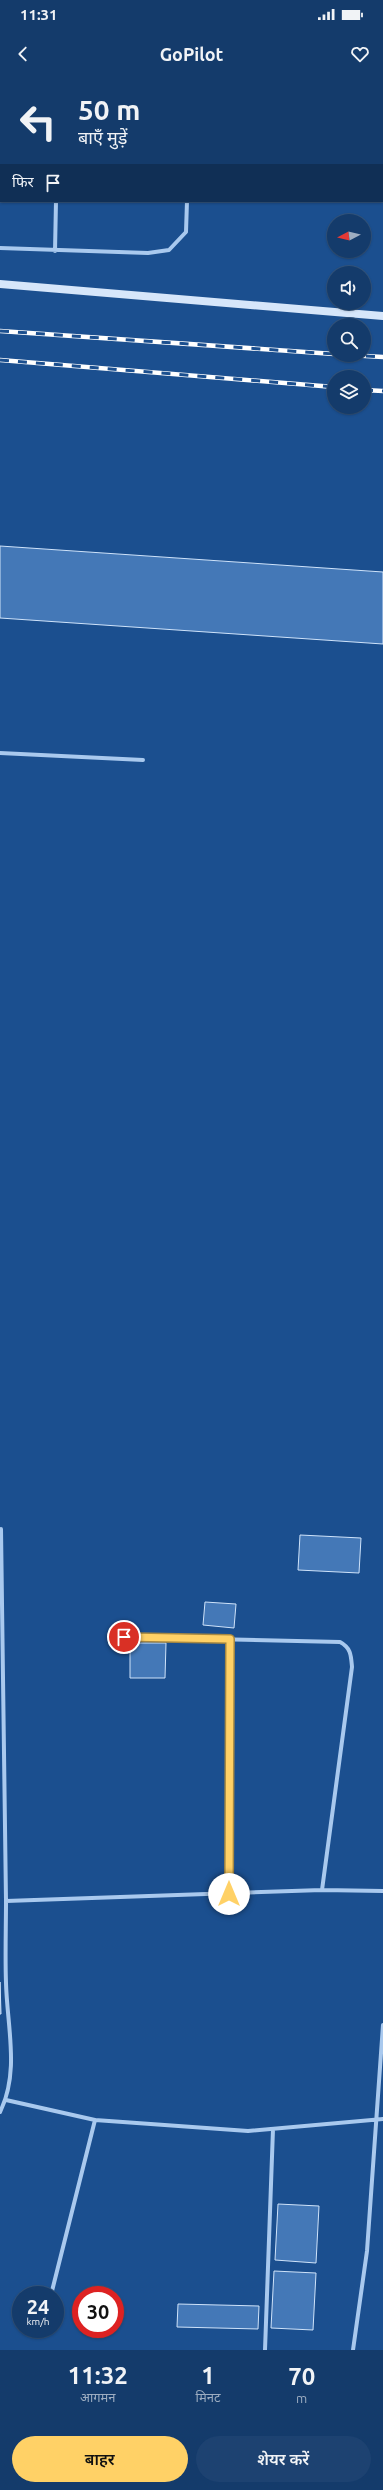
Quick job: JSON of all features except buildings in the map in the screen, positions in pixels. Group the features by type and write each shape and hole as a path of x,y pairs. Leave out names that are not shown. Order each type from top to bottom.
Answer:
{"street":[{"path":"55,251 56,202"},
{"path":"0,248 148,253 169,250 186,232 187,202"},
{"path":"0,284 383,316"},
{"path":"0,753 143,760"},
{"path":"0,2112 6,2100 12,2063 6,1984 1,1529"},
{"path":"124,1637 340,1642 348,1646 351,1653 352,1667 322,1890"},
{"path":"229,1894 230,1639"},
{"path":"6,1901 322,1890 383,1891"},
{"path":"354,2350 367,2251 383,2025"},
{"path":"6,2100 95,2120 248,2131 383,2118"},
{"path":"53,2286 95,2120"},
{"path":"265,2350 273,2129"}],"railway":[{"path":"0,331 327,354"},
{"path":"371,356 383,357"},
{"path":"0,360 327,386"},
{"path":"371,390 383,391"}],"route":[{"path":"124,1637 230,1639 229,1894"}]}
